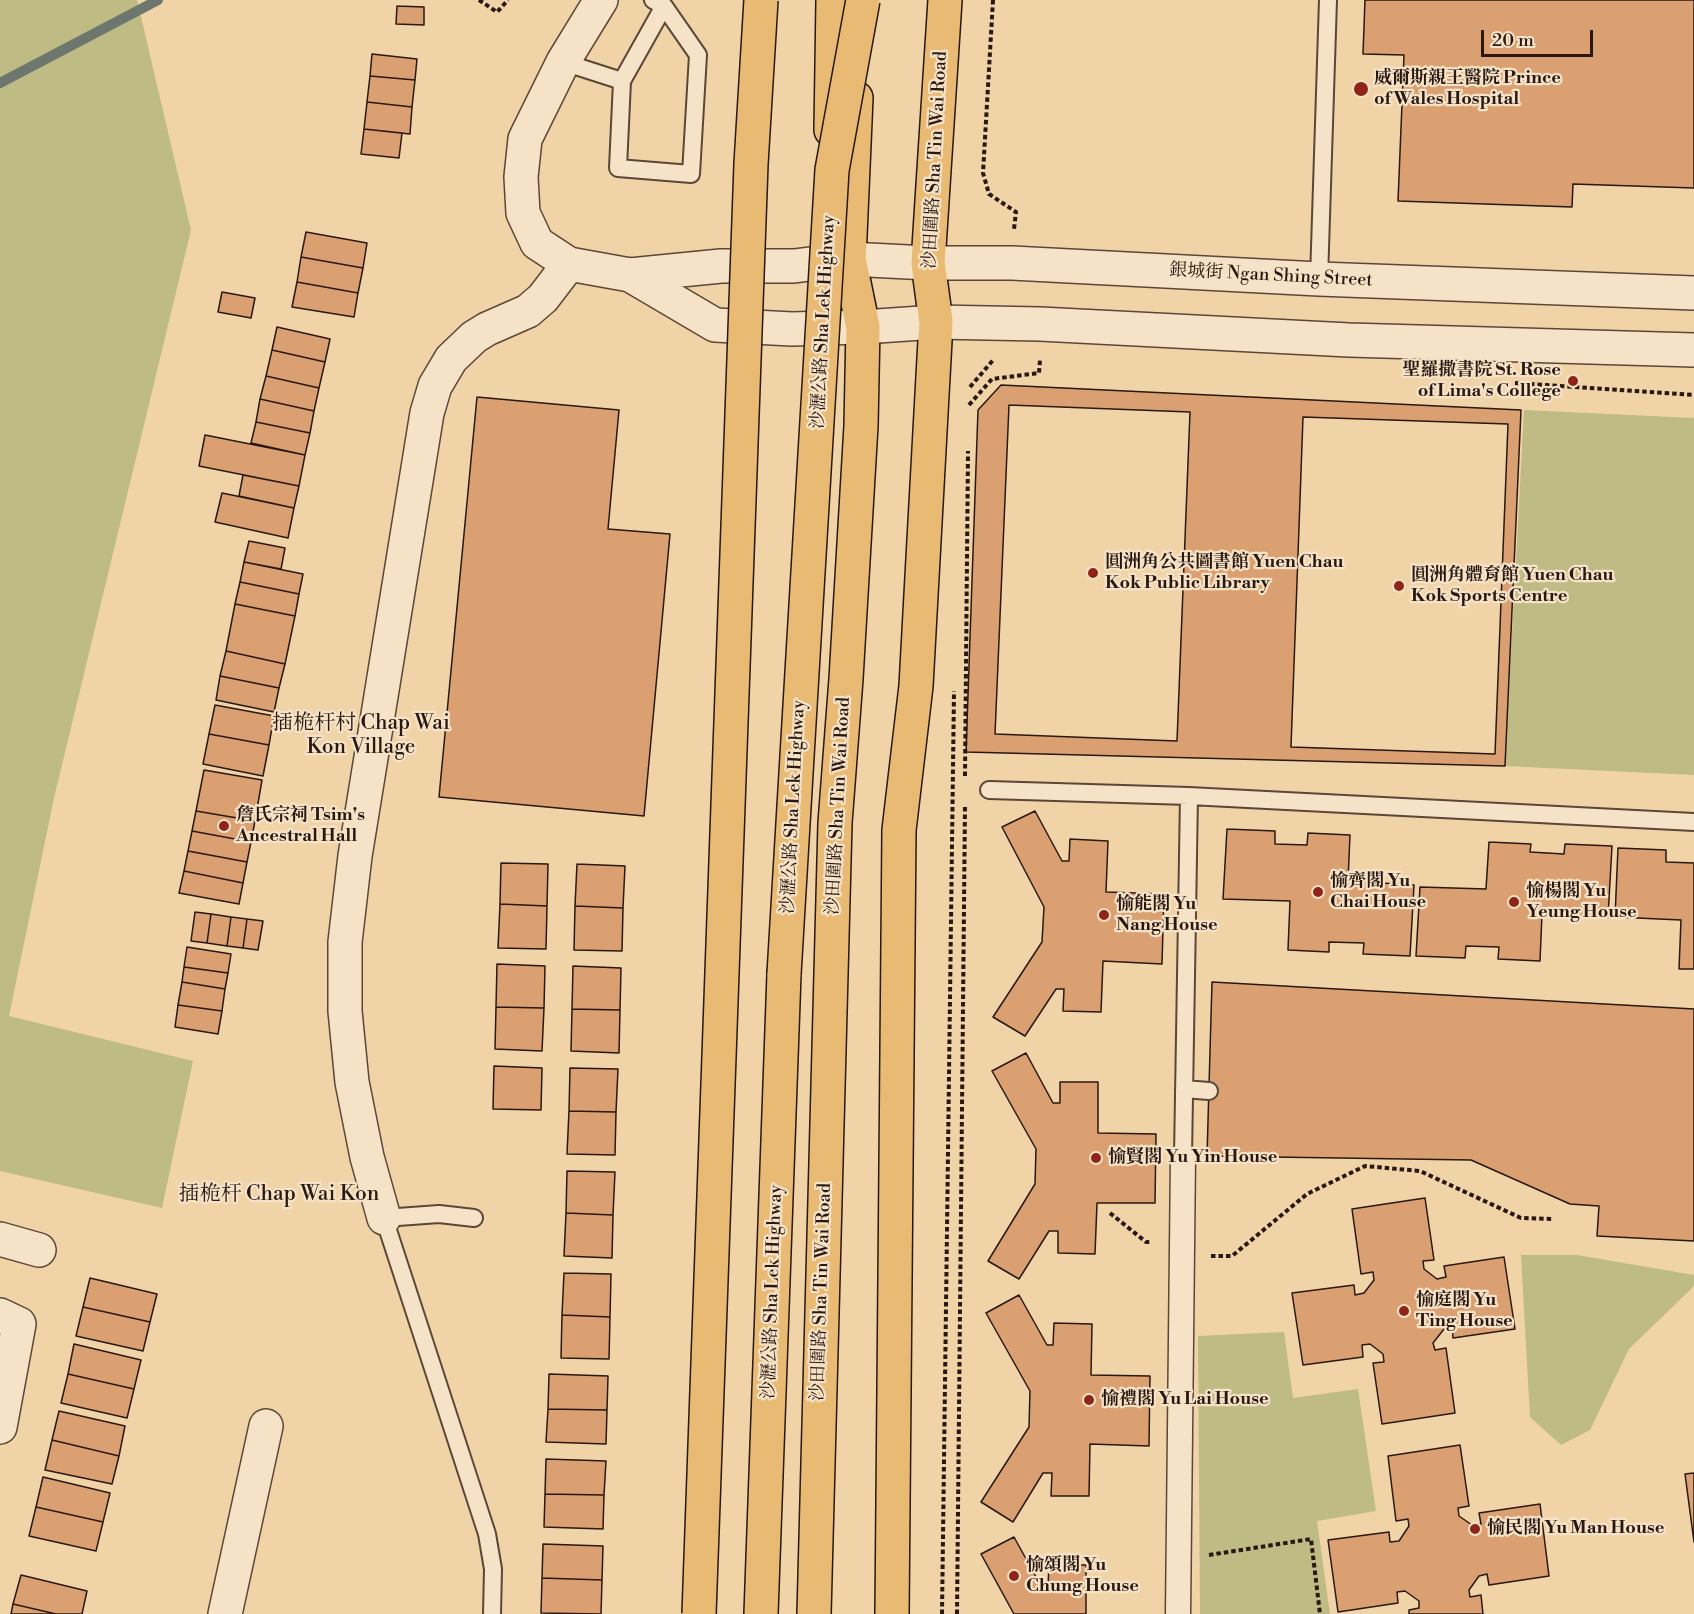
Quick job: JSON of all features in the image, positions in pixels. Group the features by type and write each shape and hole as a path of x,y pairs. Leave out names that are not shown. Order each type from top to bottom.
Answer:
{"main road":[{"path":"699,1614 751,164 761,0"},
{"name":"沙瀝公路 Sha Lek Highway","path":"761,1614 784,974 832,170 830,104 833,0"},
{"path":"832,170 863,0"},
{"name":"沙田圍路 Sha Tin Wai Road","path":"814,1614 835,824 861,426 862,327 849,259 858,51 863,0"},
{"name":"沙田圍路 Sha Tin Wai Road","path":"892,1614 899,830 916,686 936,322 928,263 945,0"}],"street":[{"path":"601,0 563,62 525,139 521,177 523,213 537,243 569,264 630,275 715,325 792,329 936,322 1040,324 1360,340 1694,350"},
{"name":"銀城街 Ngan Shing Street","path":"630,275 721,266 794,266 849,259 928,263 1012,263 1319,279 1694,293"},
{"path":"384,1218 367,1157 352,1082 345,1011 345,942 355,856 428,413 435,386 451,359 487,329 528,311 543,298 569,264"},
{"path":"1178,1614 1183,1156"},
{"path":"0,1239 39,1250"},
{"path":"0,1315 19,1324 0,1427"},
{"path":"225,1614 266,1425"}],"lane":[{"path":"1319,279 1328,0"},
{"path":"658,3 698,55 691,174 618,168 622,81 658,3"},
{"path":"563,62 622,81"},
{"path":"989,790 1189,796 1694,822"},
{"path":"1183,1156 1189,796"},
{"path":"1184,1089 1209,1091"},
{"path":"474,1218 440,1214 384,1218 487,1534 493,1569 492,1614"}],"path":[{"path":"479,0 497,12 508,0"},
{"path":"993,0 983,173 989,194 1016,212 1014,233"},
{"path":"968,405 992,379 1039,373"},
{"path":"965,781 968,441"},
{"path":"957,1614 965,801"},
{"path":"1110,1213 1146,1242 1181,1246 1197,1257 1232,1256 1307,1194 1365,1166 1420,1171 1521,1218 1552,1219"},
{"path":"1178,1560 1311,1539 1320,1614"}],"shaded area":[{"path":"0,0 137,0 191,230 54,798 9,1016 193,1061 162,1208 0,1171"},
{"path":"1524,410 1694,418 1694,775 1505,766"},
{"path":"1521,1255 1577,1255 1694,1275 1694,1286 1629,1349 1590,1430 1561,1445 1530,1417"},
{"path":"1284,1332 1293,1398 1358,1389 1376,1511 1317,1521 1330,1614 1200,1614 1198,1336"}],"building":[{"path":"1365,0 1694,0 1694,188 1573,184 1572,207 1398,201 1404,55 1363,54"},
{"path":"397,6 424,7 424,25 396,24"},
{"path":"372,54 417,59 415,80 370,76"},
{"path":"370,76 415,80 412,107 367,102"},
{"path":"367,102 412,107 410,134 364,129"},
{"path":"364,129 402,133 399,158 361,154"},
{"path":"306,232 367,243 363,268 301,257"},
{"path":"301,257 363,268 358,293 297,282"},
{"path":"297,282 358,293 354,317 292,307"},
{"path":"222,292 255,298 251,318 218,312"},
{"path":"277,327 330,339 325,362 272,350"},
{"path":"272,350 325,362 319,388 266,376"},
{"path":"266,376 319,388 314,411 260,399"},
{"path":"1001,385 1521,410 1505,766 966,752 978,410"},
{"path":"477,397 619,410 608,529 670,534 644,816 439,797"},
{"path":"260,399 314,411 310,433 256,422"},
{"name":"圓洲角公共圖書館 Yuen Chau Kok Public Library","path":"1009,405 1190,412 1177,741 995,734"},
{"name":"圓洲角體育館 Yuen Chau Kok Sports Centre","path":"1303,417 1508,424 1495,754 1291,747"},
{"path":"256,422 310,433 305,455 251,443"},
{"path":"205,435 305,455 299,486 199,466"},
{"path":"243,475 299,486 294,508 239,496"},
{"path":"222,493 294,508 288,538 215,522"},
{"path":"249,541 285,548 281,569 244,562"},
{"path":"244,562 303,574 299,594 240,582"},
{"path":"240,582 299,594 295,616 235,604"},
{"path":"235,604 295,616 285,664 226,651"},
{"path":"226,651 285,664 279,688 220,676"},
{"path":"220,676 279,688 274,712 216,700"},
{"path":"215,705 274,716 269,745 209,734"},
{"path":"209,734 269,745 263,776 203,764"},
{"path":"204,770 262,780 255,821 196,811"},
{"name":"詹氏宗祠 Tsim's Ancestral Hall","path":"196,811 255,821 251,842 192,831"},
{"name":"愉能閣 Yu Nang House","path":"1035,811 1062,861 1069,861 1070,839 1108,841 1106,892 1164,894 1162,964 1103,961 1101,1012 1063,1011 1064,989 1056,989 1025,1036 993,1017 1042,942 1044,907 1002,827"},
{"name":"愉齊閣 Yu Chai House","path":"1227,829 1275,831 1275,844 1307,845 1308,833 1350,835 1348,881 1414,885 1410,956 1363,954 1364,943 1329,942 1329,952 1288,950 1290,901 1223,899"},
{"path":"192,831 251,842 247,862 188,851"},
{"name":"愉楊閣 Yu Yeung House","path":"1489,842 1531,844 1530,852 1564,854 1565,844 1612,846 1608,917 1542,914 1540,961 1498,959 1499,947 1466,946 1465,958 1416,956 1420,887 1486,889"},
{"path":"1618,848 1666,850 1666,862 1694,863 1694,969 1679,969 1681,920 1615,917"},
{"path":"188,851 247,862 243,883 184,871"},
{"path":"501,863 548,864 547,906 500,904"},
{"path":"577,864 625,866 623,908 575,906"},
{"path":"184,871 243,883 239,904 179,893"},
{"path":"500,904 547,906 546,949 498,948"},
{"path":"575,906 623,908 622,951 574,950"},
{"path":"195,912 211,914 207,943 191,941"},
{"path":"211,914 231,917 227,946 207,943"},
{"path":"231,917 247,919 243,948 227,946"},
{"path":"247,919 263,921 258,950 243,948"},
{"path":"187,947 231,954 228,973 184,967"},
{"path":"497,964 545,966 544,1008 496,1007"},
{"path":"573,966 621,968 620,1010 572,1009"},
{"path":"184,967 228,973 225,989 182,982"},
{"path":"182,982 225,989 222,1011 178,1005"},
{"path":"1212,982 1694,1009 1694,1241 1597,1236 1599,1206 1570,1204 1471,1160 1207,1156"},
{"path":"178,1005 222,1011 218,1034 175,1027"},
{"path":"496,1007 544,1008 542,1051 495,1049"},
{"path":"572,1009 620,1010 619,1053 571,1051"},
{"name":"愉賢閣 Yu Yin House","path":"1026,1053 1053,1103 1060,1103 1060,1082 1098,1082 1098,1133 1156,1134 1155,1203 1097,1203 1095,1254 1058,1253 1058,1231 1049,1231 1019,1279 988,1261 1035,1184 1036,1149 992,1071"},
{"path":"494,1066 542,1068 541,1110 493,1109"},
{"path":"570,1068 618,1069 616,1112 569,1111"},
{"path":"569,1111 616,1112 615,1155 567,1154"},
{"path":"567,1171 615,1172 613,1215 566,1213"},
{"name":"愉庭閣 Yu Ting House","path":"1425,1198 1434,1260 1423,1261 1424,1269 1437,1279 1446,1277 1444,1266 1504,1257 1515,1329 1453,1338 1452,1327 1444,1329 1433,1343 1435,1350 1446,1348 1455,1413 1382,1424 1373,1363 1384,1362 1383,1354 1370,1344 1362,1345 1363,1357 1303,1365 1292,1293 1354,1285 1355,1295 1364,1293 1374,1280 1373,1272 1361,1274 1352,1209"},
{"path":"566,1213 613,1215 612,1258 564,1256"},
{"path":"564,1273 611,1274 610,1317 562,1315"},
{"path":"90,1278 157,1294 150,1322 83,1307"},
{"name":"愉禮閣 Yu Lai House","path":"1019,1295 1047,1345 1053,1345 1054,1323 1092,1324 1091,1375 1150,1376 1149,1446 1090,1444 1089,1496 1051,1496 1052,1473 1043,1473 1013,1522 981,1502 1029,1427 1030,1391 986,1313"},
{"path":"83,1307 150,1322 143,1351 76,1336"},
{"path":"562,1315 610,1317 609,1359 561,1358"},
{"path":"74,1344 141,1360 134,1389 68,1374"},
{"path":"68,1374 134,1389 127,1418 61,1403"},
{"path":"549,1374 608,1376 607,1410 548,1409"},
{"path":"548,1409 607,1410 606,1444 546,1442"},
{"path":"59,1411 125,1426 119,1456 52,1440"},
{"path":"52,1440 119,1456 112,1484 45,1470"},
{"name":"愉民閣 Yu Man House","path":"1460,1445 1469,1506 1458,1508 1459,1516 1472,1525 1481,1524 1479,1513 1540,1504 1549,1576 1489,1585 1487,1574 1479,1576 1469,1590 1470,1597 1481,1595 1483,1614 1409,1614 1409,1610 1419,1608 1419,1601 1405,1591 1397,1592 1398,1603 1338,1612 1328,1540 1389,1532 1390,1542 1399,1541 1409,1526 1408,1519 1396,1521 1388,1456"},
{"path":"546,1459 606,1461 604,1495 545,1494"},
{"path":"1694,1473 1694,1542 1685,1474"},
{"path":"43,1477 110,1493 103,1522 36,1507"},
{"path":"545,1494 604,1495 603,1529 544,1527"},
{"path":"36,1507 103,1522 96,1551 29,1536"},
{"name":"愉頌閣 Yu Chung House","path":"1014,1537 1041,1586 1048,1587 1049,1565 1086,1565 1086,1614 1014,1614 981,1554"},
{"path":"543,1544 603,1546 602,1580 542,1578"},
{"path":"21,1575 87,1591 82,1614 56,1614 13,1604"},
{"path":"542,1578 602,1580 601,1614 541,1613"},
{"path":"13,1604 56,1614 11,1614"}],"waterway":[{"path":"0,83 158,0"}],"place":[{"name":"威爾斯親王醫院 Prince of Wales Hospital","path":"1361,89"},
{"name":"聖羅撒書院 St. Rose of Lima's College","path":"1573,381"},
{"name":"圓洲角公共圖書館 Yuen Chau Kok Public Library","path":"1093,573"},
{"name":"圓洲角體育館 Yuen Chau Kok Sports Centre","path":"1399,586"},
{"name":"詹氏宗祠 Tsim's Ancestral Hall","path":"224,826"},
{"name":"愉齊閣 Yu Chai House","path":"1318,892"},
{"name":"愉楊閣 Yu Yeung House","path":"1514,902"},
{"name":"愉能閣 Yu Nang House","path":"1104,915"},
{"name":"愉賢閣 Yu Yin House","path":"1096,1158"},
{"name":"愉庭閣 Yu Ting House","path":"1404,1311"},
{"name":"愉禮閣 Yu Lai House","path":"1089,1400"},
{"name":"愉民閣 Yu Man House","path":"1475,1529"},
{"name":"愉頌閣 Yu Chung House","path":"1014,1576"}],"district":[{"name":"插桅杆村 Chap Wai Kon Village","path":"361,736"},
{"name":"插桅杆 Chap Wai Kon","path":"279,1195"}]}
